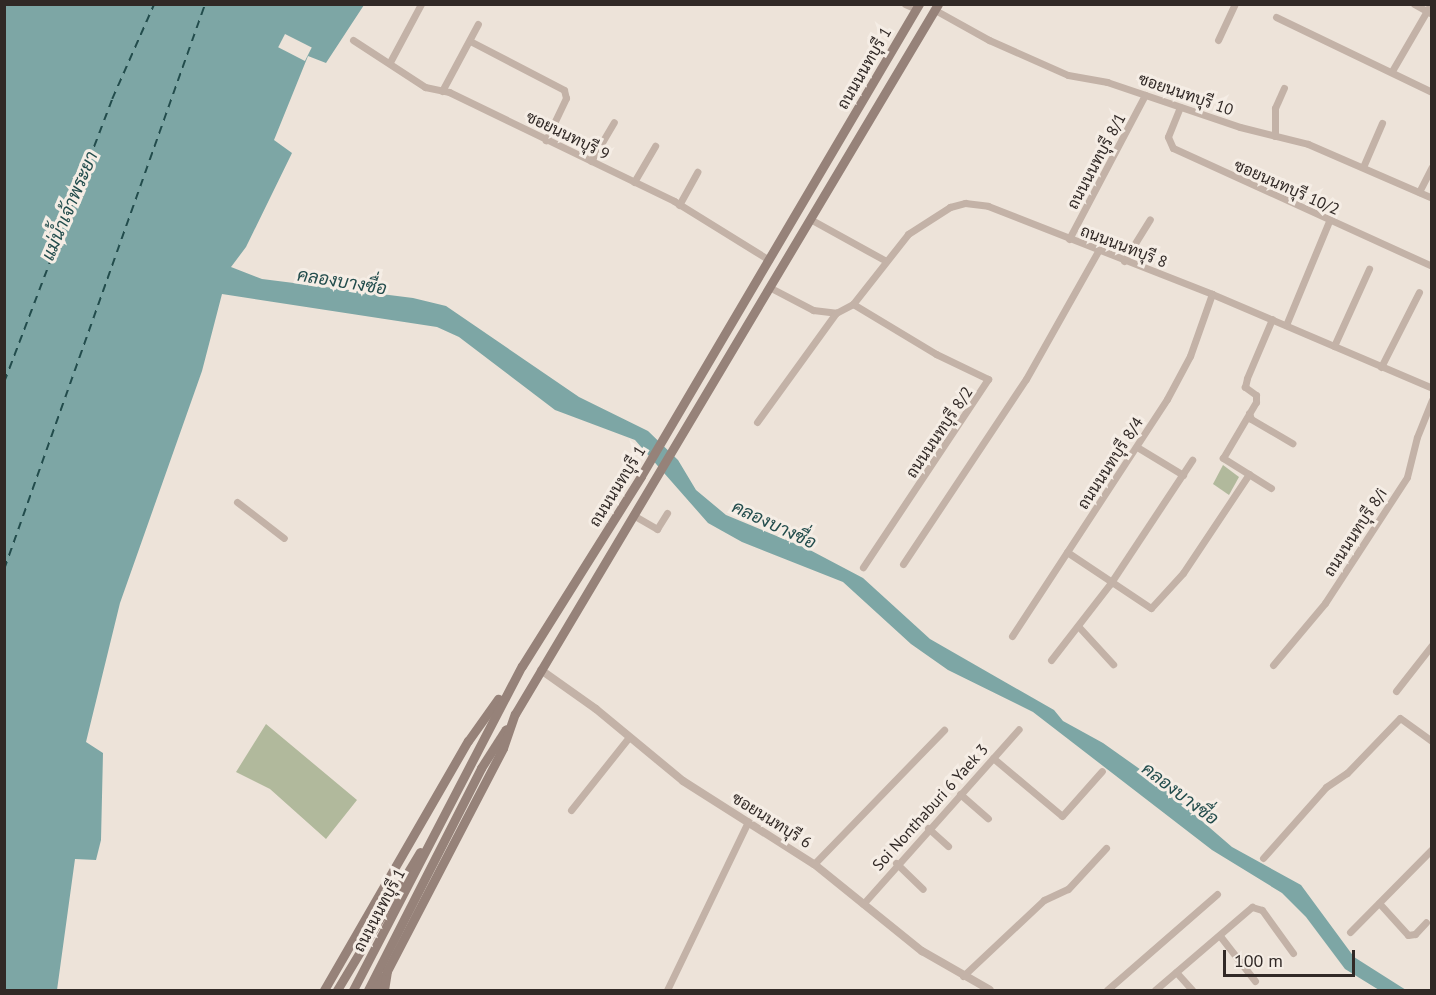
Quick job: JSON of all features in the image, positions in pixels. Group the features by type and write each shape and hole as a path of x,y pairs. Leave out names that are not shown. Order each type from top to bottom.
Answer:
{"main road":[{"name":"ถนนนนทบุรี 1","path":"353,990 522,666 670,428 918,7"},
{"name":"ถนนนนทบุรี 1","path":"384,990 387,971 503,748 515,714 937,8"},
{"path":"324,990 468,741 522,666"},
{"path":"368,990 481,768 515,714"},
{"path":"337,990 383,909 432,836"},
{"path":"375,990 387,971"}],"street":[{"path":"390,62 422,4"},
{"path":"905,4 918,7"},
{"path":"1218,40 1235,4"},
{"path":"1392,71 1430,10 1414,4"},
{"name":"ซอยนนทบุรี 10","path":"937,8 989,40 1068,75 1107,82 1180,107 1308,144 1363,166 1431,198"},
{"path":"1276,17 1392,71 1431,92"},
{"path":"442,91 478,24"},
{"name":"ซอยนนทบุรี 9","path":"353,40 390,62 425,87 442,91 634,182 679,205 769,260"},
{"path":"470,41 564,90 566,98 546,140"},
{"path":"1275,136 1275,108 1284,88"},
{"name":"ถนนนนทบุรี 8/1","path":"1069,239 1145,95"},
{"name":"ซอยนนทบุรี 10/2","path":"1180,107 1168,137 1173,148 1431,266"},
{"path":"591,161 614,122"},
{"path":"1363,166 1382,123"},
{"path":"634,182 656,146"},
{"path":"1419,192 1431,167"},
{"path":"679,205 697,172"},
{"name":"ถนนนนทบุรี 8","path":"757,422 836,313 853,304 908,234 950,207 965,203 988,206 1212,294 1431,388"},
{"path":"810,219 886,261"},
{"path":"1125,261 1150,219"},
{"path":"1286,325 1329,221"},
{"path":"903,564 1026,379 1098,251"},
{"path":"1334,346 1369,269"},
{"path":"770,287 813,310 836,313"},
{"path":"1381,367 1419,292"},
{"name":"ถนนนนทบุรี 8/4","path":"1012,636 1137,447 1190,356 1212,294"},
{"name":"ถนนนนทบุรี 8/2","path":"853,304 936,354 988,379 863,567"},
{"path":"1271,488 1223,458 1257,399 1245,387 1272,319"},
{"name":"ถนนนนทบุรี 8/i","path":"1273,665 1325,603 1407,477 1417,437 1431,400"},
{"path":"1249,413 1251,419 1292,443"},
{"path":"1137,447 1183,475"},
{"path":"1051,660 1110,584 1192,460"},
{"path":"1067,552 1110,584 1151,608 1183,573 1249,474"},
{"path":"237,502 284,538"},
{"path":"633,515 657,529 667,513"},
{"path":"1078,627 1113,664"},
{"path":"1396,691 1431,645"},
{"name":"ซอยนนทบุรี 6","path":"541,670 683,781 814,864 922,951 990,990"},
{"path":"1263,858 1326,787 1347,773 1400,718 1431,741"},
{"name":"Soi Nonthaburi 6 Yaek 3","path":"862,904 896,863 1019,729"},
{"path":"814,864 944,730"},
{"path":"571,810 629,737"},
{"path":"993,758 1062,816 1102,771"},
{"path":"960,794 988,818"},
{"path":"668,990 748,822"},
{"path":"928,828 948,846"},
{"path":"963,976 1044,900 1068,889 1106,848"},
{"path":"1350,932 1431,849"},
{"path":"896,863 923,889"},
{"path":"1107,990 1217,894"},
{"path":"1379,903 1408,935 1415,934 1426,922"},
{"path":"1155,990 1257,906 1293,953"},
{"path":"1220,936 1255,981"},
{"path":"1176,972 1192,990"}],"green space":[{"path":"1223,465 1239,477 1229,495 1213,484"},
{"path":"266,724 357,800 326,839 270,789 236,772"}],"water":[{"name":"แม่น้ำเจ้าพระยา","path":"5,4 364,5 326,63 308,56 274,140 292,153 246,247 231,267 262,279 413,298 446,306 579,397 648,431 678,460 696,490 726,515 808,549 863,578 930,639 1054,710 1063,721 1103,743 1151,777 1232,847 1301,885 1354,957 1406,990 1379,990 1345,969 1306,917 1282,893 1212,850 1033,712 948,670 911,644 843,582 742,542 708,523 635,440 555,410 459,337 437,327 222,294 202,371 120,603 86,742 103,753 101,840 96,860 75,859 57,990 5,990"}],"pier":[{"path":"285,34 312,48 305,61 278,47"}],"ferry route":[{"path":"4,382 112,99 154,4"},
{"path":"4,569 205,4"}],"water label":[{"name":"คลองบางซื่อ","path":"342,282"},
{"name":"คลองบางซื่อ","path":"774,525"},
{"name":"คลองบางซื่อ","path":"1180,794"}]}
